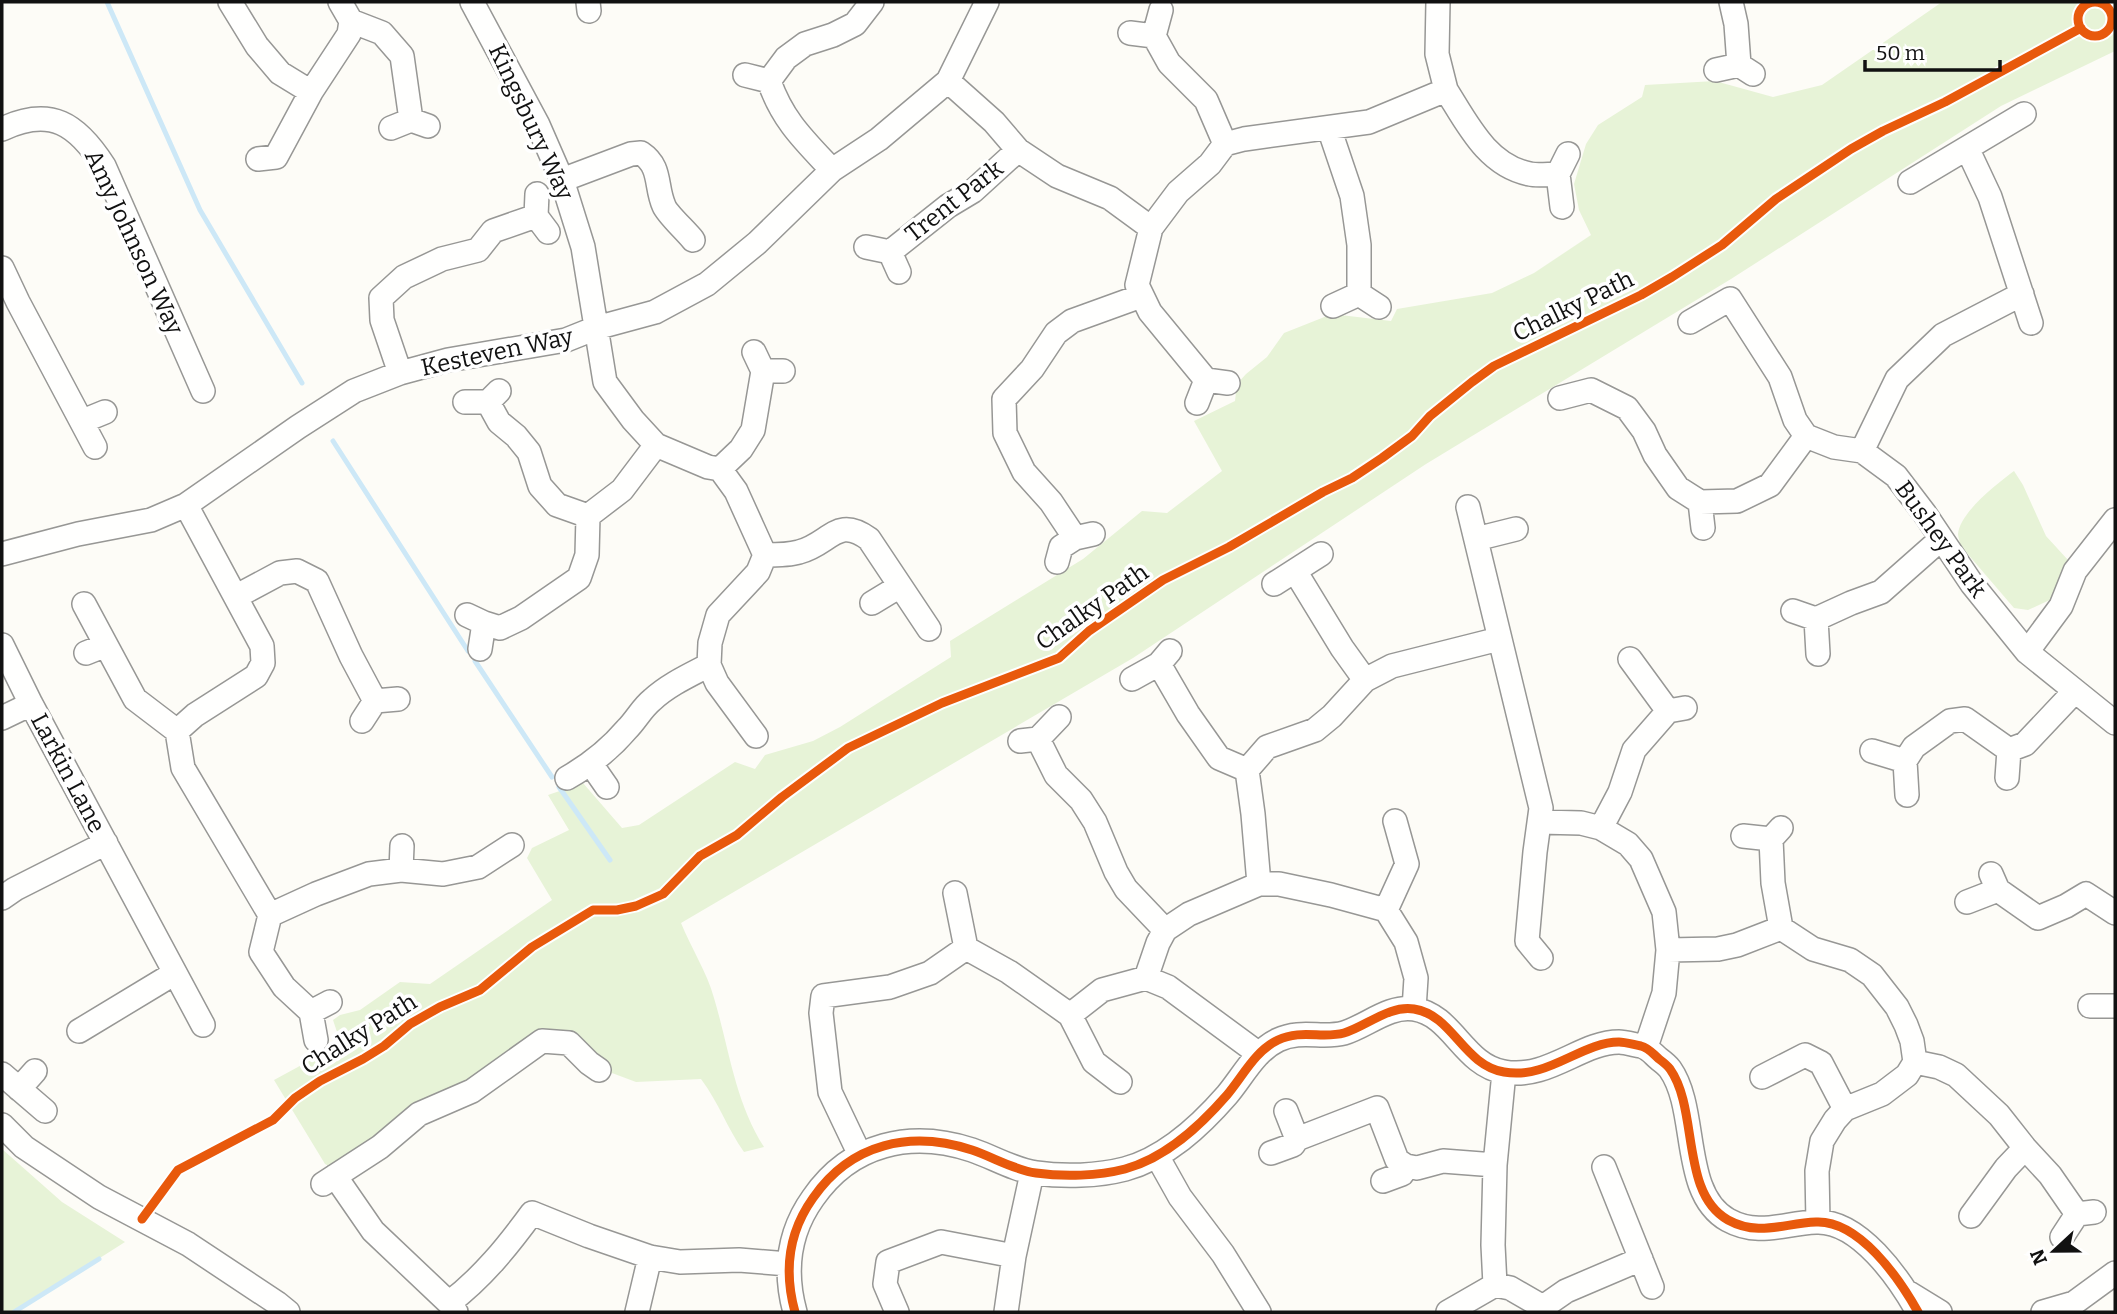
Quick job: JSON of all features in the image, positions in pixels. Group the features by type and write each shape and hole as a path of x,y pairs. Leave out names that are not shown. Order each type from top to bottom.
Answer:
{"street":[{"path":"230,2 257,46 280,74 310,92"},
{"path":"769,80 786,58 806,44 855,24 872,2"},
{"name":"Kesteven Way","path":"2,555 78,534 151,520 186,505 354,391 400,373 448,360 566,340 596,328 655,312 707,284 757,243 832,170 879,139 948,81 987,2"},
{"path":"1438,2 1437,54 1446,90 1474,135 1501,164 1530,174 1563,164 1562,207"},
{"path":"1716,69 1746,69 1731,2"},
{"name":"Kingsbury Way","path":"479,4 562,180 583,247 606,382 633,420 656,445"},
{"path":"1161,10 1154,36 1170,63 1206,100 1225,144"},
{"path":"276,161 310,92 349,34 345,11"},
{"path":"345,11 382,33 402,56 410,125"},
{"path":"1130,33 1154,36"},
{"path":"745,75 769,80"},
{"path":"769,80 777,104 832,170"},
{"path":"948,81 994,122 1018,150 1057,176 1110,198 1151,228"},
{"path":"1197,403 1217,381 1150,312 1137,285 1151,228 1178,192 1210,164 1225,144 1368,122 1446,90"},
{"path":"1910,182 2024,114"},
{"name":"Amy Johnson Way","path":"2,129 44,117 71,127 91,145 104,166 203,391"},
{"path":"1329,128 1352,196 1359,246 1359,294"},
{"path":"1967,148 1990,197 2031,323"},
{"name":"Trent Park","path":"866,247 895,262 948,206 973,191 1018,150"},
{"path":"562,180 631,154 641,153 650,159 664,208 694,241"},
{"path":"400,373 382,320 381,298 404,277 442,259 478,250 493,231 540,214"},
{"path":"2,268 10,306 83,421 96,447"},
{"path":"1333,306 1359,294"},
{"path":"1359,294 1378,307"},
{"path":"1862,451 1897,379 1943,335 2022,294"},
{"path":"1057,562 1061,547 1084,536 1024,472 1005,433 996,394 1032,369 1056,333 1072,321 1141,296"},
{"path":"1560,398 1591,390 1627,408 1644,430 1655,455 1678,488 1700,502 1737,501 1770,485 1805,436 1795,420 1780,377 1730,299 1690,322"},
{"path":"720,469 741,449 753,430 767,365"},
{"path":"465,402 493,396 499,422 516,436 529,452 540,486 557,505 588,516"},
{"path":"83,421 106,412"},
{"name":"Bushey Park","path":"1805,436 1833,447 1862,451 1896,476 1972,584 2027,652 2115,723"},
{"path":"588,516 622,490 656,445 708,467 720,469 736,491 765,555 758,572 718,615 710,643 709,665 717,683 762,740"},
{"path":"1700,502 1703,528"},
{"path":"177,731 195,715 256,676 262,663 262,646 186,505"},
{"path":"1468,507 1541,808 1527,941 1541,958"},
{"path":"480,649 475,619 500,628 521,618 579,578 587,555 588,516"},
{"path":"2027,652 2061,606 2076,571 2115,520"},
{"path":"765,555 797,553 814,547 838,531 850,528 859,532 869,539 929,629"},
{"path":"1476,538 1516,529"},
{"path":"1793,611 1816,619 1881,592 1941,539"},
{"path":"1274,584 1321,554"},
{"path":"237,596 280,573 296,571 317,581 375,701"},
{"path":"1295,571 1365,680"},
{"path":"872,603 900,586"},
{"path":"84,604 96,649 135,699 177,731 183,768 270,915 261,952 284,987 321,1007 316,1040"},
{"path":"1816,619 1818,654"},
{"path":"1259,884 1247,770 1267,747 1315,730 1332,716 1365,680 1392,666 1499,639"},
{"name":"Larkin Lane","path":"2,645 203,1025"},
{"path":"1132,679 1164,657 1188,714 1219,758 1247,770"},
{"path":"1601,828 1620,792 1634,750 1676,709 1630,659"},
{"path":"567,778 591,764 629,728 653,698 709,665"},
{"path":"2009,750 2025,744 2075,691"},
{"path":"375,701 398,699"},
{"path":"362,721 375,701"},
{"name":"Larkin Lane","path":"2,718 31,704"},
{"path":"1059,717 1029,740 1056,775 1081,800 1095,822 1126,889 1165,930"},
{"path":"1907,795 1905,761 1914,747 1950,721 1965,719 2009,750"},
{"path":"2007,778 2009,750"},
{"path":"1872,751 1905,761"},
{"path":"591,764 607,787"},
{"path":"1386,910 1407,864 1397,821"},
{"path":"1540,822 1581,823 1601,828 1628,844 1641,859 1664,912 1668,950 1664,993 1646,1047"},
{"path":"1743,836 1776,833 1773,883 1781,928 1813,949 1850,960 1872,975 1897,1007 1912,1041 1915,1062 1907,1075 1882,1094 1845,1109 1822,1141 1817,1171 1818,1222"},
{"name":"Larkin Lane","path":"2,898 106,843"},
{"path":"270,915 369,874 401,870 443,874 478,867 512,845"},
{"path":"401,870 402,846"},
{"path":"1967,902 1994,882 2038,918 2086,894 2115,913"},
{"path":"1146,978 1165,930 1189,914 1259,884 1279,884 1386,910 1406,942 1416,978 1414,1009"},
{"path":"955,893 966,948 1009,972 1070,1015 1094,1062 1120,1082"},
{"path":"1668,950 1737,946 1781,928"},
{"path":"860,1155 830,1092 821,1013 823,996 890,987 929,973 966,948"},
{"path":"79,1031 175,973"},
{"path":"1070,1015 1102,990 1146,978 1168,987 1259,1054"},
{"path":"2090,1006 2115,1006"},
{"path":"795,1312 788,1264 795,1229 819,1188 839,1169 860,1155 891,1143 928,1140 973,1150 1032,1173 1105,1173 1131,1167 1157,1156 1189,1134 1226,1096 1259,1054 1277,1040 1303,1033 1343,1033 1390,1012 1414,1009 1437,1018 1467,1052 1489,1067 1504,1072 1530,1073 1594,1048 1618,1042 1646,1047 1670,1069 1682,1096 1699,1180 1714,1209 1726,1219 1762,1230 1818,1222 1838,1226 1855,1234 1885,1265 1906,1291 1918,1312"},
{"path":"599,1070 569,1043 542,1041 472,1091 419,1114 380,1147 329,1180 373,1231 453,1308 506,1250 532,1213 650,1257 680,1262 738,1260 788,1264"},
{"path":"1762,1077 1805,1055 1821,1063 1845,1109"},
{"path":"1915,1062 1956,1075 1999,1115 2025,1148 2086,1213 2062,1237"},
{"path":"35,1071 10,1081 44,1111"},
{"path":"1495,1285 1495,1165 1504,1072"},
{"path":"1271,1153 1293,1144 1297,1139 1377,1108 1397,1160 1406,1166 1417,1168 1443,1161 1495,1165"},
{"path":"1286,1111 1297,1139"},
{"path":"2,1125 24,1147 99,1197 188,1244 288,1312"},
{"path":"1970,1216 2006,1168 2025,1148"},
{"path":"1157,1156 1180,1197 1223,1254 1259,1312"},
{"path":"1383,1181 1402,1174 1406,1166"},
{"path":"1604,1167 1652,1287"},
{"path":"1006,1312 1014,1256 1032,1173"},
{"path":"897,1312 885,1284 888,1262 941,1242 1014,1256"},
{"path":"638,1312 650,1257"},
{"path":"1448,1312 1495,1285 1510,1288 1544,1310 1566,1292 1640,1259"},
{"path":"2043,1312 2071,1308 2115,1273"},
{"path":"1906,1291 1940,1312"}],"green space":[{"path":"1942,2 2115,2 2115,51 2001,106 1731,279 1426,464 1133,658 681,923 711,988 739,1093 764,1147 744,1152 701,1079 636,1082 604,1070 540,1038 335,1169 325,1164 274,1080 331,1049 338,1035 333,1020 340,1015 360,1010 400,982 430,984 552,900 527,858 532,848 569,830 548,795 583,783 622,828 639,825 735,762 755,769 765,755 813,741 840,727 951,657 950,641 1083,559 1142,511 1167,513 1222,471 1194,421 1235,401 1237,384 1267,357 1284,333 1332,314 1391,321 1397,309 1492,293 1534,273 1591,235 1579,210 1574,184 1586,144 1598,125 1642,97 1645,85 1715,81 1773,97 1822,85"},
{"path":"2014,471 2046,536 2068,560 2054,598 2028,610 2014,608 1960,545 1958,535 1960,525 1972,508"},
{"path":"2,1149 62,1202 125,1242 15,1312 2,1312"}],"waterway":[{"path":"107,2 200,210 302,383"},
{"path":"333,441 468,651"},
{"path":"475,661 552,777"},
{"path":"559,787 610,860"},
{"path":"14,1312 99,1259"}],"cycle path":[{"path":"2095,2 2107,7 2112,19 2107,31 2095,36 2083,31 2078,19 2083,7 2095,2"},
{"name":"Chalky Path","path":"142,1219 178,1170 273,1120 295,1098 320,1081 384,1046 410,1024 440,1007 480,990 532,947 593,910 617,910 636,906 663,894 700,856 737,835 782,797 848,748 942,703 1059,658 1089,631 1163,580 1229,547 1352,478 1382,458 1494,366 1641,295 1722,245 1776,199 1851,149 1945,102 2081,28"},
{"path":"795,1312 789,1268 798,1225 813,1198 828,1179 845,1164 864,1153 884,1146 927,1141 972,1150 1036,1173 1081,1175 1125,1169 1168,1149 1194,1129 1227,1095 1256,1057 1278,1040 1295,1035 1336,1035 1353,1030 1387,1013 1405,1009 1427,1013 1439,1020 1478,1060 1490,1068 1504,1072 1535,1071 1605,1044 1621,1042 1646,1048 1669,1068 1679,1086 1696,1171 1703,1191 1713,1207 1728,1220 1750,1228 1816,1222 1847,1230 1889,1268 1918,1312"}]}
